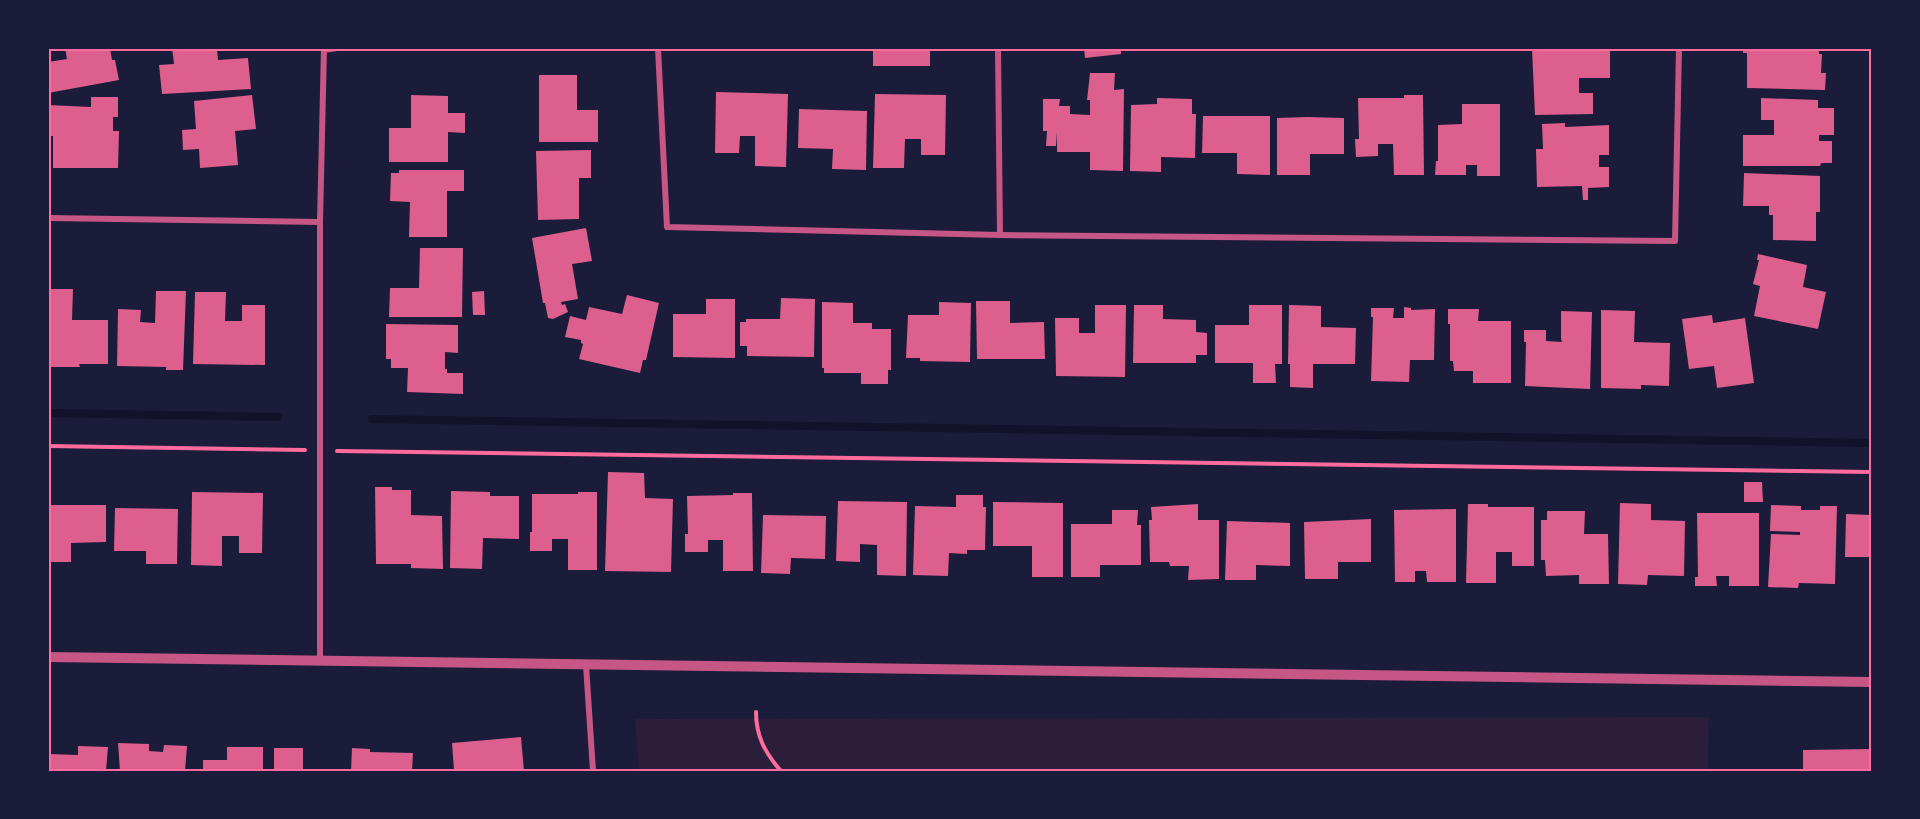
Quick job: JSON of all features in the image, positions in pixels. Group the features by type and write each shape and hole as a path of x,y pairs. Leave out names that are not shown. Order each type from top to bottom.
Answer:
{"street":[{"path":"320,662 320,222 324,49 337,48"},
{"path":"658,48 667,227 1000,234 1675,241 1679,48"},
{"path":"998,48 1000,234"},
{"path":"48,218 320,222"},
{"path":"48,657 1872,682"},
{"path":"586,665 593,771"}],"path":[{"path":"48,446 1872,472"},
{"path":"756,712 756,729 770,759 781,771"}],"shaded area":[{"path":"1709,717 1708,771 639,771 635,719"}],"building":[{"path":"65,48 110,48 119,80 48,93 48,62 67,59"},
{"path":"172,48 217,48 218,60 248,58 251,89 162,94 159,65 174,64"},
{"path":"873,48 930,48 930,66 873,66"},
{"path":"1084,48 1121,48 1121,54 1085,58"},
{"path":"1610,48 1610,78 1579,78 1579,93 1593,93 1593,114 1535,115 1532,49"},
{"path":"1743,48 1819,48 1819,54 1822,54 1821,73 1826,73 1825,90 1747,88 1747,53 1743,53"},
{"path":"1090,73 1115,73 1114,90 1124,89 1123,171 1090,170 1090,152 1057,152 1057,132 1056,146 1046,146 1047,131 1043,131 1043,99 1060,99 1059,106 1070,106 1070,114 1090,115 1090,100 1087,100"},
{"path":"539,75 577,75 577,110 598,110 598,142 539,142"},
{"path":"716,92 788,94 786,167 755,166 755,136 740,136 739,153 715,153"},
{"path":"875,94 946,95 945,155 921,155 921,139 905,139 904,168 873,168"},
{"path":"252,95 256,129 235,131 238,165 200,168 199,149 183,150 182,130 196,129 194,101"},
{"path":"411,95 448,96 448,113 465,113 465,133 448,132 448,162 389,162 389,128 411,128"},
{"path":"1404,95 1423,95 1424,175 1394,175 1393,144 1378,144 1378,156 1356,157 1355,139 1359,139 1358,98 1404,98"},
{"path":"91,97 118,97 118,117 113,117 113,131 119,131 118,168 53,168 53,136 48,136 48,105 91,107"},
{"path":"1157,98 1192,99 1192,114 1196,114 1195,158 1161,157 1161,172 1130,171 1131,105 1157,104"},
{"path":"1761,98 1818,100 1818,108 1834,108 1834,135 1819,135 1819,141 1832,141 1832,163 1821,163 1820,166 1743,166 1743,135 1774,135 1774,120 1761,120"},
{"path":"1462,104 1500,104 1500,176 1477,176 1477,165 1466,165 1466,175 1435,175 1436,161 1438,161 1438,125 1462,124"},
{"path":"799,109 867,111 866,170 832,169 833,149 798,148"},
{"path":"1203,116 1270,116 1270,175 1237,174 1237,153 1202,153"},
{"path":"1277,118 1344,118 1344,154 1310,154 1310,175 1277,175"},
{"path":"1565,123 1565,127 1609,125 1609,155 1599,155 1599,167 1609,167 1609,187 1588,188 1588,200 1583,200 1582,186 1537,187 1536,149 1543,149 1542,124"},
{"path":"591,150 591,178 579,178 579,219 538,220 536,151"},
{"path":"399,170 464,170 464,191 447,191 447,237 409,237 410,202 390,201 391,173 399,173"},
{"path":"1744,173 1820,176 1820,212 1816,212 1816,241 1773,240 1773,215 1769,215 1769,206 1743,206"},
{"path":"586,228 592,261 572,264 578,299 561,302 562,305 565,304 568,312 553,319 548,318 545,303 543,303 532,238"},
{"path":"420,248 463,248 462,317 389,317 390,288 419,288"},
{"path":"1758,254 1807,265 1803,287 1826,292 1818,329 1754,316 1760,286 1753,284 1759,260 1757,260"},
{"path":"48,289 73,289 72,320 108,320 108,364 48,367"},
{"path":"156,291 186,291 183,370 166,370 166,367 117,366 118,309 141,310 140,322 155,323"},
{"path":"484,291 485,315 473,315 472,292"},
{"path":"195,292 226,292 225,321 242,321 242,305 265,305 265,365 193,364"},
{"path":"627,295 659,303 646,360 643,360 640,373 579,359 583,344 581,340 565,337 570,316 586,320 589,307 622,314"},
{"path":"781,298 815,299 814,357 747,356 747,346 740,346 740,322 746,322 746,319 780,319"},
{"path":"706,299 735,299 735,358 673,357 673,314 706,314"},
{"path":"976,301 1010,301 1010,323 1044,322 1045,359 977,359"},
{"path":"822,302 853,303 853,323 872,323 872,329 891,329 891,370 888,370 888,384 861,384 861,373 824,373 824,368 822,368"},
{"path":"939,302 971,303 970,362 920,361 920,358 906,358 908,315 939,315"},
{"path":"1095,305 1126,305 1125,377 1056,376 1055,318 1079,318 1079,333 1095,333"},
{"path":"1134,305 1163,305 1163,319 1196,320 1196,332 1207,333 1207,355 1196,355 1196,363 1133,363"},
{"path":"1249,305 1282,305 1282,364 1275,364 1276,383 1253,383 1253,363 1215,363 1215,325 1249,325"},
{"path":"1289,305 1321,306 1321,327 1356,328 1355,364 1313,364 1313,388 1290,387"},
{"path":"1404,307 1411,308 1411,310 1435,309 1434,360 1410,360 1409,382 1371,381 1373,317 1371,317 1371,308 1394,308 1393,318 1404,318"},
{"path":"1448,309 1479,309 1478,321 1511,321 1511,383 1473,383 1473,371 1454,371 1453,361 1450,361"},
{"path":"1601,310 1635,311 1634,342 1670,343 1669,386 1641,385 1641,389 1601,388"},
{"path":"1561,311 1592,312 1590,389 1525,386 1524,330 1546,330 1546,341 1562,342"},
{"path":"1712,315 1713,323 1745,318 1754,383 1717,388 1714,366 1689,369 1682,319"},
{"path":"386,324 458,325 458,353 445,352 445,369 447,373 463,373 463,394 407,392 408,368 391,368 391,359 386,359"},
{"path":"608,472 644,473 645,498 673,499 671,572 605,571"},
{"path":"1744,482 1762,482 1763,502 1744,502"},
{"path":"375,487 411,490 411,515 442,516 443,569 411,568 411,564 376,564"},
{"path":"451,491 490,492 490,496 519,496 519,539 483,538 482,569 450,568"},
{"path":"192,492 263,493 262,553 239,553 239,536 222,536 222,566 191,565"},
{"path":"578,492 597,492 597,570 568,570 568,539 552,539 552,551 530,551 532,494 578,494"},
{"path":"733,493 752,493 753,571 723,571 723,540 708,540 708,552 685,552 685,534 688,534 687,496 733,495"},
{"path":"956,495 983,495 983,507 986,507 985,550 967,550 967,554 949,553 948,576 913,575 915,506 956,507"},
{"path":"838,501 907,502 906,576 877,575 877,545 860,544 860,562 836,561"},
{"path":"993,502 1063,503 1063,577 1032,577 1032,546 993,546"},
{"path":"1620,503 1651,504 1651,520 1685,521 1684,576 1648,575 1647,585 1618,584"},
{"path":"1198,504 1198,520 1219,520 1219,579 1188,580 1189,566 1170,566 1169,562 1150,562 1151,507"},
{"path":"1468,504 1488,504 1488,507 1534,507 1534,566 1512,566 1512,552 1496,552 1496,583 1466,583"},
{"path":"48,505 106,505 106,542 71,543 71,562 48,562"},
{"path":"1771,505 1801,506 1801,510 1820,510 1820,506 1837,506 1835,584 1799,583 1798,588 1768,587 1771,534 1800,535 1800,532 1770,531"},
{"path":"115,508 178,509 177,564 146,564 146,551 114,551"},
{"path":"1456,509 1456,582 1427,582 1426,571 1415,571 1415,582 1395,582 1394,510"},
{"path":"1112,510 1138,510 1137,525 1141,525 1141,565 1100,565 1100,577 1071,577 1071,524 1112,524"},
{"path":"1547,511 1585,511 1584,534 1608,534 1609,584 1579,584 1579,575 1546,576 1545,560 1541,560 1541,520 1547,520"},
{"path":"1697,513 1759,513 1759,586 1729,586 1729,576 1716,576 1717,586 1695,586 1695,577 1698,577"},
{"path":"1846,514 1872,515 1872,557 1845,557"},
{"path":"763,515 826,516 825,559 791,558 790,574 761,573"},
{"path":"1371,519 1371,562 1338,562 1338,579 1305,579 1304,522"},
{"path":"1227,521 1290,523 1290,566 1256,565 1256,580 1225,580"},
{"path":"521,737 524,771 454,771 452,743"},
{"path":"118,743 149,744 149,751 163,752 164,745 187,746 185,771 120,771"},
{"path":"78,746 108,747 106,771 48,771 49,754 78,755"},
{"path":"227,747 263,747 263,771 203,771 203,760 227,760"},
{"path":"274,748 303,748 303,771 274,771"},
{"path":"352,748 370,749 370,752 413,753 412,771 351,771"},
{"path":"1872,749 1872,771 1803,771 1803,750"}],"waterway":[{"path":"48,413 278,417"},
{"path":"372,419 1872,443"}]}
